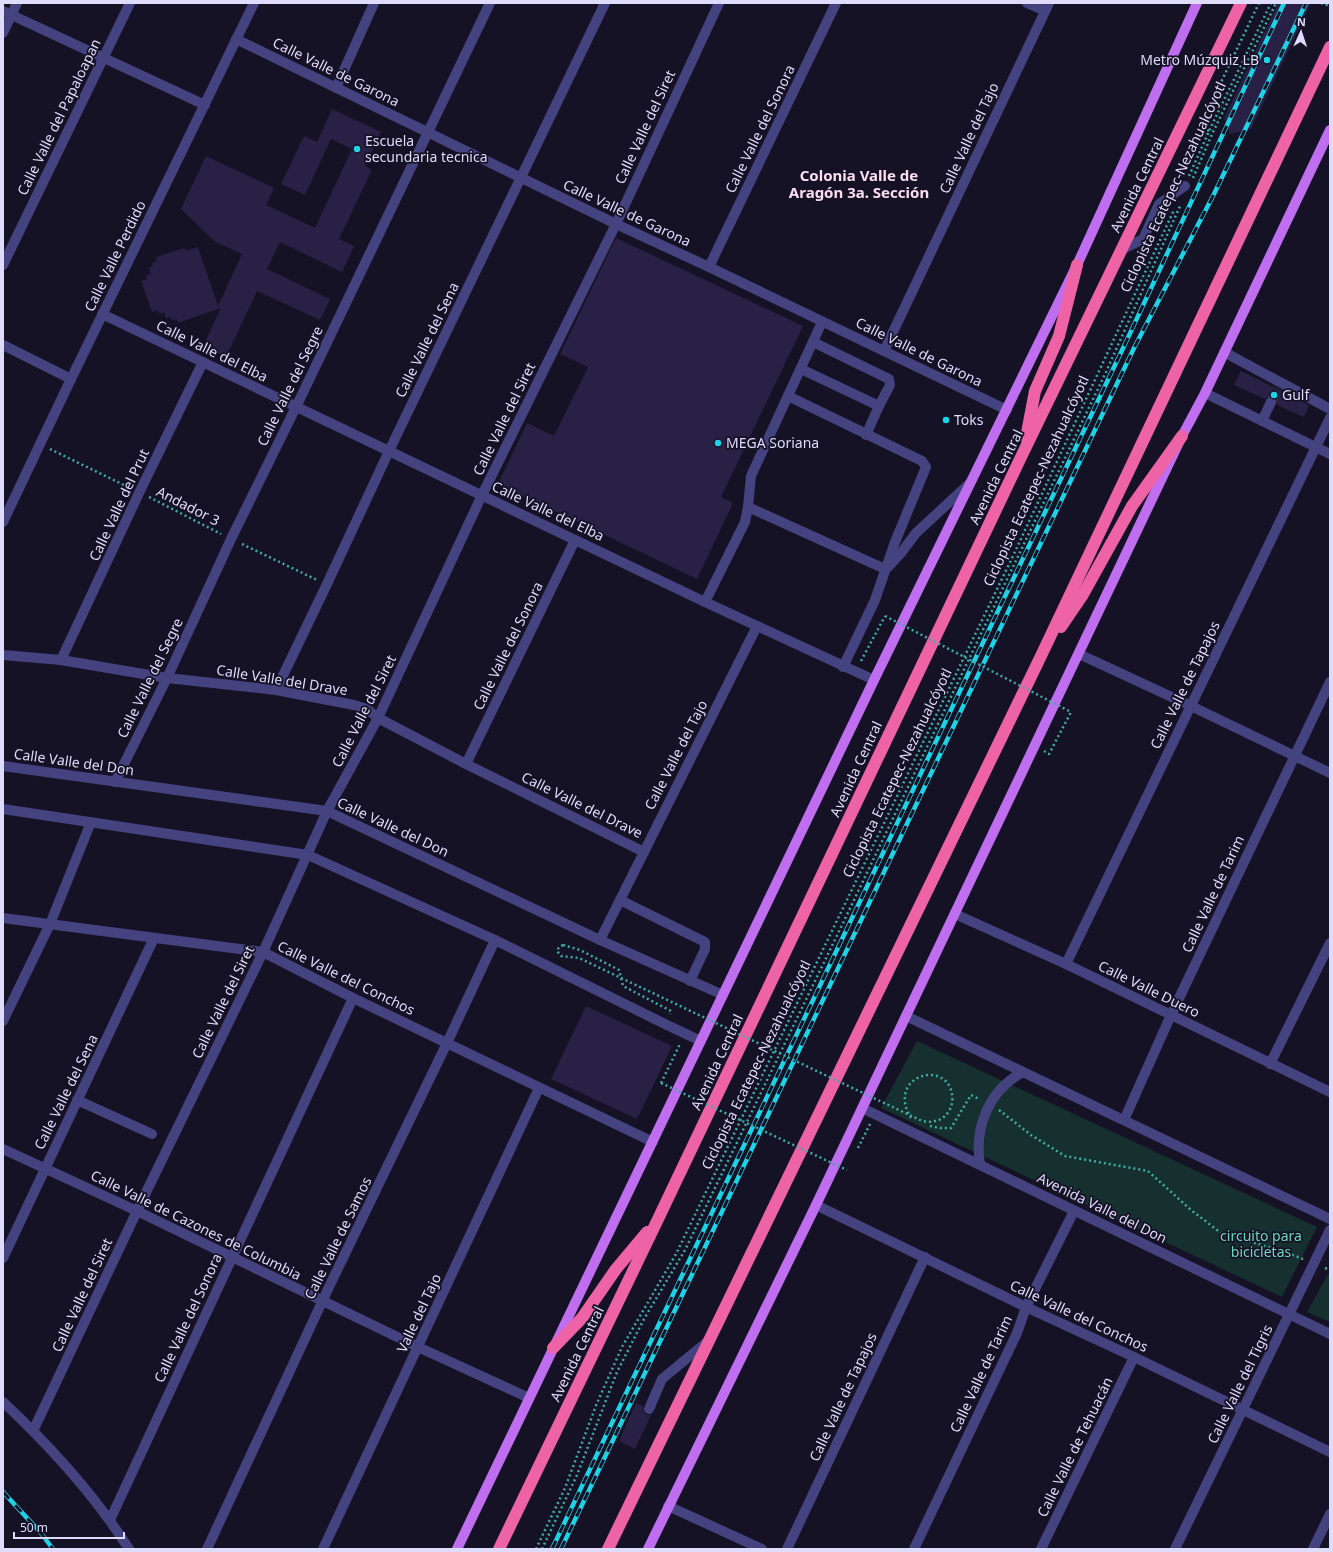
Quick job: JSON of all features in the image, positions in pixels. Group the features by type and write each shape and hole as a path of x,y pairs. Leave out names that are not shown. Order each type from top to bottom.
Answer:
{"highway":[{"name":"Avenida Central","path":"499,1549 660,1217 1022,455 1241,3"},
{"path":"608,1549 1040,658 1330,47"},
{"path":"1022,455 1036,391 1059,336 1077,265"},
{"path":"1040,658 1082,596 1132,506 1182,436"},
{"path":"553,1348 582,1318 616,1269 660,1217"}],"main road":[{"name":"Avenida Central","path":"457,1549 874,680 1077,265 1197,3"},
{"path":"648,1549 816,1205 1182,436 1329,134"}],"street":[{"path":"3,33 7,13 17,3"},
{"name":"Calle Valle del Papaloapan","path":"3,265 130,3"},
{"name":"Calle Valle Perdido","path":"3,522 102,314 254,3"},
{"path":"336,88 374,3"},
{"name":"Calle Valle del Segre","path":"115,782 490,3"},
{"name":"Calle Valle del Sena","path":"276,690 520,177 605,3"},
{"name":"Calle Valle del Siret","path":"33,1431 137,1211 263,952 327,812 378,718 482,495 616,224 719,3"},
{"name":"Calle Valle del Sonora","path":"709,266 836,3"},
{"path":"1027,3 1047,7"},
{"name":"Calle Valle del Tajo","path":"884,351 1047,7"},
{"path":"7,13 205,105"},
{"name":"Calle Valle de Garona","path":"236,39 616,224 709,266 822,322 1007,410"},
{"path":"1123,249 1143,239 1159,204 1188,184"},
{"name":"Calle Valle del Elba","path":"102,314 705,602 874,680"},
{"path":"705,602 742,529 748,507 751,476 822,322"},
{"path":"813,342 889,379 890,385 866,435"},
{"path":"3,346 71,379"},
{"path":"1224,352 1279,385 1330,409"},
{"name":"Calle Valle del Prut","path":"61,660 139,493 203,362"},
{"path":"801,369 879,406"},
{"path":"1204,393 1330,454"},
{"path":"788,396 922,461 926,467 885,569 875,600 843,667"},
{"path":"1262,420 1271,402"},
{"name":"Calle Valle de Tapajos","path":"1066,964 1330,418"},
{"path":"885,569 901,553 916,533 970,483"},
{"path":"748,507 885,569"},
{"name":"Calle Valle del Sonora","path":"466,764 575,540"},
{"name":"Calle Valle del Tajo","path":"600,940 757,626"},
{"path":"1079,654 1330,773"},
{"name":"Calle Valle del Drave","path":"3,655 61,660 166,678 276,690 354,705 367,709 378,718 466,764 644,852"},
{"name":"Calle Valle de Tarim","path":"1124,1120 1172,1015 1330,682"},
{"name":"Calle Valle del Don","path":"3,766 327,812 600,940 723,995"},
{"path":"3,809 308,855 495,940 666,1025 702,1041"},
{"path":"3,1021 50,924 91,822"},
{"path":"620,900 705,942 705,949 690,981"},
{"name":"Calle Valle Duero","path":"955,914 1066,964 1330,1092"},
{"name":"Calle Valle del Conchos","path":"3,918 263,952 353,998 653,1142"},
{"name":"Calle Valle del Sena","path":"3,1258 154,938"},
{"name":"Calle Valle de Samos","path":"207,1549 495,940"},
{"path":"1270,1064 1330,943"},
{"name":"Calle Valle del Sonora","path":"110,1520 353,998"},
{"path":"906,1016 1330,1219"},
{"path":"980,1164 978,1150 979,1131 986,1109 998,1092 1011,1079 1023,1072"},
{"name":"Valle del Tajo","path":"323,1549 539,1088"},
{"path":"78,1100 152,1134"},
{"name":"Avenida Valle del Don","path":"862,1108 1330,1334"},
{"name":"Calle Valle de Cazones de Columbia","path":"3,1149 137,1211 231,1258 418,1347 529,1398"},
{"name":"Calle Valle del Conchos","path":"816,1205 1026,1307 1244,1409 1330,1452"},
{"name":"Calle Valle de Tarim","path":"914,1549 1017,1333 1026,1307 1074,1211"},
{"name":"Calle Valle del Tigris","path":"1175,1549 1330,1230"},
{"name":"Calle Valle de Tapajos","path":"787,1549 925,1257"},
{"path":"649,1409 662,1379 708,1341"},
{"name":"Calle Valle de Tehuacán","path":"1041,1549 1134,1357"},
{"path":"3,1402 73,1473 110,1520 130,1549"},
{"path":"668,1506 762,1549"},
{"path":"1313,1549 1330,1514"}],"path":[{"path":"1209,131 1200,126 1258,3"},
{"name":"Ciclopista Ecatepec-Nezahualcóyotl","path":"1188,184 1209,131 1271,3"},
{"path":"1188,184 1276,3"},
{"path":"1322,3 1330,6"},
{"path":"542,1549 577,1475 618,1372 644,1319 684,1250 846,916 1106,372 1182,203"},
{"name":"Ciclopista Ecatepec-Nezahualcóyotl","path":"536,1549 564,1488 597,1403 622,1347 676,1254 1009,563 1175,207"},
{"name":"Andador 3","path":"40,445 231,539 327,584"},
{"path":"868,648 885,616 1071,712 1050,754"},
{"path":"666,1025 671,1011 623,986 619,970 580,950 563,945 558,947 557,951 562,956 579,958 922,1122 936,1121 942,1118 948,1113 951,1106 952,1092 944,1080 930,1074 916,1077 906,1088 904,1102 912,1120 940,1128 951,1128 971,1095 990,1104 1031,1135 1065,1156 1148,1171 1191,1210 1221,1233 1286,1252 1330,1270"},
{"path":"685,1034 661,1082 847,1170 851,1163"},
{"path":"858,1149 875,1114"}],"green space":[{"name":"circuito para bicicletas","path":"917,1041 1317,1227 1282,1297 881,1108"},
{"name":"circuito para bicicletas","path":"1330,1271 1330,1322 1307,1312"}],"building":[{"name":"Metro Múzquiz LB","path":"1278,3 1311,3 1251,129 1230,134 1224,118"},
{"path":"332,109 381,132 365,166 372,170 339,239 354,246 342,272 280,242 267,269 330,299 320,320 257,291 226,357 203,346 221,308 178,323 177,319 172,320 170,317 166,318 164,312 159,314 158,310 152,312 141,281 147,279 146,275 151,274 149,268 153,266 152,263 157,261 156,257 185,248 186,251 198,247 218,306 242,254 214,241 181,209 206,156 274,188 266,205 315,228 352,149 331,139 305,195 281,184 304,136 317,142"},
{"path":"616,238 803,326 721,497 733,503 697,579 498,484 527,423 554,436 588,367 560,354"},
{"name":"Gulf","path":"1241,371 1309,405 1304,417 1277,405 1277,399 1273,396 1268,396 1265,399 1234,385"},
{"path":"586,1006 672,1046 637,1119 551,1079"},
{"path":"636,1403 643,1406 644,1413 651,1415 635,1449 619,1441"}],"tunnel":[{"path":"1271,402 1278,388"}],"railway":[{"path":"552,1549 1125,344 1284,3"},
{"path":"561,1549 1134,348 1214,194 1306,3"},
{"path":"3,1492 40,1532 53,1549"}],"place":[{"name":"Metro Múzquiz LB","path":"1267,60"},
{"name":"Escuela secundaria tecnica","path":"357,149"},
{"name":"Gulf","path":"1274,395"},
{"name":"Toks","path":"946,420"},
{"name":"MEGA Soriana","path":"718,443"}],"district":[{"name":"Colonia Valle de Aragón 3a. Sección","path":"859,184"}]}
